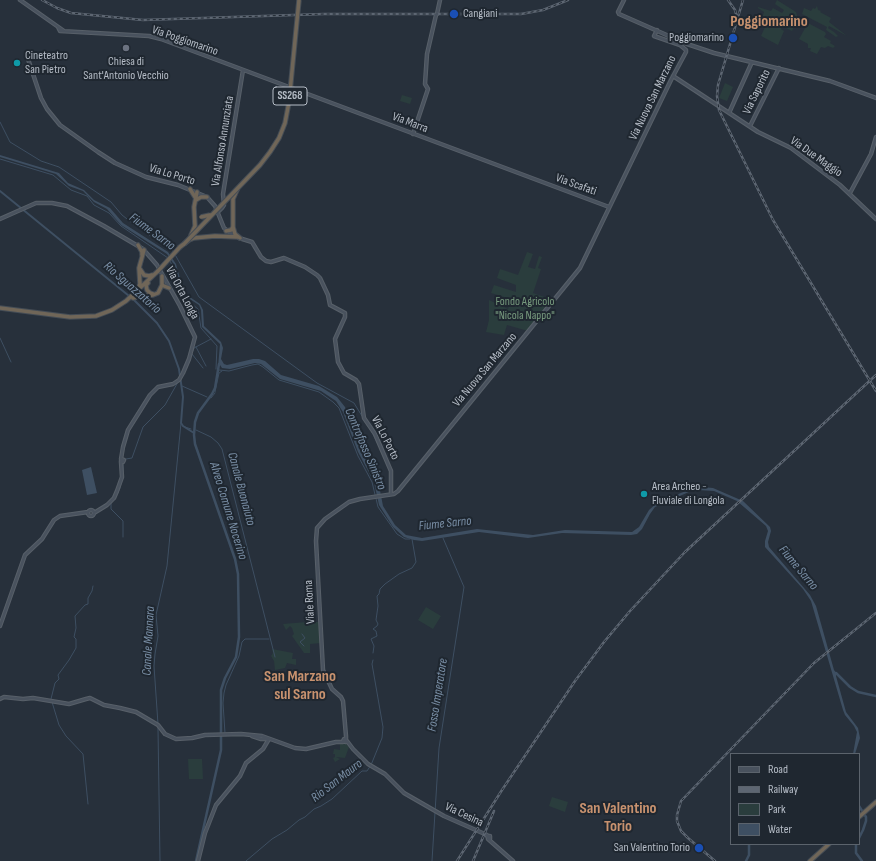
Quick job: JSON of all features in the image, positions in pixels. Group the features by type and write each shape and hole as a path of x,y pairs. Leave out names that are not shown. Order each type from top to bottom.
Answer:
{"highway":[{"name":"SS268","path":"233,227 233,204 235,193 273,149 285,122 290,94 299,0"},
{"name":"SS268","path":"0,308 73,318 85,318 103,314 120,306 134,296 246,180"},
{"name":"SS268","path":"190,189 196,199 195,211 202,217 210,215 221,205"},
{"name":"SS268","path":"184,244 193,233 195,223 194,213 198,192"},
{"path":"196,199 207,197"},
{"path":"221,236 224,234 225,230 231,230 233,227 235,234 239,238"},
{"name":"SS268","path":"180,247 191,239 221,236 239,238"},
{"path":"134,296 140,284 138,271 144,253 138,245"},
{"path":"140,265 140,271 146,276 156,272"},
{"name":"SS268","path":"156,272 147,283 146,288 150,293 164,287"},
{"path":"162,276 164,287"},
{"name":"SS268","path":"134,296 153,295 164,287"},
{"path":"860,817 876,803"},
{"path":"810,861 828,845"},
{"path":"813,861 831,845"}],"street":[{"name":"Via Poggiomarino","path":"20,0 65,31 154,37 278,83"},
{"path":"413,134 428,89 424,82 428,51 440,0"},
{"name":"Via Saporito","path":"624,0 618,12 619,14 687,44 714,53 779,68 750,126"},
{"name":"Via Nuova San Marzano","path":"391,494 398,491 580,268 686,50 680,45 654,36 657,30"},
{"name":"Via Lo Porto","path":"28,59 41,98 47,109 60,125 115,163 146,177 172,183 198,192 207,197 213,203 218,212 225,230 239,238 252,242 261,257 266,261 271,262 284,258 305,267 318,275 328,295 330,305 345,313 345,317 335,341 338,362 342,371 357,381 360,386 364,418 375,434 391,471 391,494"},
{"path":"729,113 752,62"},
{"path":"779,68 830,81 876,98"},
{"name":"Via Alfonso Annunziata","path":"218,212 224,205 223,194 243,70"},
{"name":"Via Due Maggio","path":"673,76 762,135 791,148 850,193 876,219"},
{"name":"Via Marra","path":"278,83 536,180"},
{"path":"850,193 871,154 876,137"},
{"name":"Via Scafati","path":"536,180 609,208"},
{"path":"0,219 39,202 52,202 67,206 138,245"},
{"name":"Via Orta Longa","path":"144,253 157,265 162,276"},
{"name":"Via Orta Longa","path":"93,512 107,505 114,498 117,491 122,477 123,447 128,430 150,395 158,388 173,384 181,377 194,342 195,338 180,306 164,287"},
{"name":"Viale Roma","path":"345,741 343,701 341,697 332,689 323,670 316,533 322,522 340,508 353,501 391,494"},
{"path":"0,626 24,555 42,539 54,520 60,516 87,513 90,510 93,512"},
{"path":"87,513 91,516 93,512"},
{"path":"0,700 4,697 23,699 33,698 69,704 90,698 104,705 136,712 158,725 165,734 176,739 205,735 239,734 264,738 301,749 345,741"},
{"path":"198,861 212,811 240,776 246,763 263,749 268,740"},
{"name":"Via Cesina","path":"345,741 370,766 385,774 404,793 435,811 480,832 489,838 513,861"}],"green space":[{"path":"777,0 796,12 798,19 792,31 782,26 781,29 784,31 778,45 761,36 765,27 760,24 764,12 758,8 771,11 773,8 782,13 784,10 775,4"},
{"path":"817,6 818,10 821,11 820,12 831,18 829,22 847,36 829,26 828,28 838,36 836,37 826,30 827,27 802,14 804,8 811,11"},
{"path":"808,23 825,32 826,34 824,37 831,41 830,43 835,46 833,48 828,46 825,48 821,47 817,54 810,51 811,48 808,48 808,44 799,39"},
{"path":"725,83 733,87 727,101 719,98"},
{"path":"402,95 412,98 410,104 400,101"},
{"name":"Fondo Agricolo \"Nicola Nappo\"","path":"527,252 533,254 528,267 535,269 539,256 542,257 538,268 541,269 533,293 553,300 528,331 507,325 504,335 486,332 489,320 489,300 508,309 511,299 491,293 494,285 516,292 516,285 497,278 500,269 518,275"},
{"path":"426,607 441,616 433,629 418,620"},
{"path":"320,622 321,643 310,644 310,653 304,653 292,636 294,634 292,628 290,626 286,630 283,624"},
{"path":"272,649 293,653 292,659 296,659 296,665 287,663 285,668 275,670 274,661 271,656 273,653"},
{"path":"340,742 349,747 345,758 336,757 340,759 335,762 333,758 335,757 335,754 333,754 334,749 340,750"},
{"path":"188,759 202,759 203,779 189,779"},
{"path":"552,797 568,802 565,812 549,806"}],"water":[{"name":"Fiume Sarno","path":"0,155 59,173 68,183 84,190 94,200 110,208 123,223 168,252 176,264 184,293 200,304 203,310 204,326 221,342 223,348 221,359 224,364 227,365 259,359 265,361 281,375 319,386 337,397 345,407 364,455 378,480 383,506 395,525 406,535 422,538 477,529 533,535 565,530 632,532 639,527 649,510 658,502 691,489 702,487 713,488 743,501 770,527 771,531 768,542 769,547 810,595 816,606 834,670 838,675 836,674 846,712 858,728 860,738 855,753 853,753 857,732 843,710 811,601 803,589 765,547 768,531 766,526 737,501 714,491 691,491 655,507 642,529 637,534 631,535 562,533 528,538 479,532 422,541 404,537 393,527 379,505 374,482 358,452 343,412 336,401 321,391 280,379 261,364 255,363 230,369 222,368 220,365 218,367 220,344 202,327 201,310 199,305 182,293 175,266 167,254 121,225 107,209 94,202 83,191 69,186 56,174 0,157"},
{"path":"91,467 97,493 87,495 82,470"}],"waterway":[{"path":"0,122 10,142 41,161 59,167 111,202 122,215 173,251 199,297 317,383 354,403 381,450"},
{"name":"Controfosso Sinistro","path":"0,159 53,175 71,190 87,196 94,205 109,213 121,226 168,258"},
{"name":"Rio Sguazzatorio","path":"0,191 134,300 157,323 169,341 179,369 183,397 181,423 194,433"},
{"name":"Controfosso Sinistro","path":"170,261 175,271 182,296 198,309 201,328 217,346 216,369"},
{"path":"0,338 11,362"},
{"path":"192,353 194,348 211,339"},
{"path":"196,347 206,366"},
{"path":"192,354 203,368"},
{"name":"Alveo Comune Nocerino","path":"196,861 221,750 221,690 225,678 236,657 239,637 238,574 235,559 195,444 194,435 195,422 198,413 215,388 219,364"},
{"name":"Controfosso Sinistro","path":"219,370 229,371 258,364 279,380 319,392 333,402 339,408 358,456 372,482 378,507 397,534 405,539 410,539"},
{"name":"Alveo Comune Nocerino","path":"215,392 219,373 222,371"},
{"path":"126,459 132,458 143,427 165,405 178,382"},
{"path":"182,386 207,397"},
{"name":"Alveo Comune Nocerino","path":"211,398 215,393"},
{"name":"Canale Mannara","path":"158,724 154,666 158,636 156,615 167,566 181,423"},
{"name":"Canale Buonaiuto","path":"185,427 191,429"},
{"name":"Canale Buonaiuto","path":"196,430 211,437 222,449 275,657"},
{"path":"123,463 123,472"},
{"path":"117,495 122,479"},
{"path":"111,502 111,509 123,521 123,537"},
{"name":"Fosso Imperatore","path":"432,861 439,748 464,587 443,538"},
{"name":"Rio San Mauro","path":"373,653 374,646 371,639 377,636 376,631 373,629 378,624 376,620 378,606 377,596 380,589 385,584 399,574 412,568 416,562 412,539"},
{"path":"51,699 55,683 59,679 58,675 76,648 76,639 74,637 76,628 75,616 85,605 88,604 88,598 93,586"},
{"path":"302,634 305,638 300,642 304,646"},
{"name":"Alveo Comune Nocerino","path":"225,733 223,703 224,693 239,656 242,642 245,639 269,639"},
{"name":"Rio San Mauro","path":"246,861 272,839 287,830 314,809 332,799 362,771 367,771 371,765 382,738 383,727 372,664 373,660"},
{"path":"836,673 850,687 858,692 876,696"},
{"path":"52,702 59,725 66,736 83,754 88,804"},
{"name":"Canale Mannara","path":"158,728 160,861"},
{"path":"860,808 866,817 866,821 860,836"},
{"path":"746,861 749,855 749,845"},
{"path":"856,845 856,853 862,861"}],"railway":[{"path":"42,0 71,13 143,20 324,14 521,14 543,10 568,0"},
{"path":"728,0 735,10 737,18"},
{"path":"743,0 718,85 717,96 719,110 773,220 876,391"},
{"path":"457,861 502,790 575,681 604,642 630,611 685,552 876,375"},
{"path":"715,861 681,831 677,821 681,801 814,663 876,613"},
{"path":"473,861 494,811"}],"place":[{"name":"Cangiani","path":"454,14"},
{"name":"Poggiomarino","path":"733,38"},
{"name":"Chiesa di Sant'Antonio Vecchio","path":"126,48"},
{"name":"Cineteatro San Pietro","path":"17,63"},
{"name":"Area Archeo - Fluviale di Longola","path":"644,494"},
{"name":"San Valentino Torio","path":"699,848"}],"district":[{"name":"Poggiomarino","path":"769,22"},
{"name":"San Marzano sul Sarno","path":"300,686"},
{"name":"San Valentino Torio","path":"618,818"}]}
